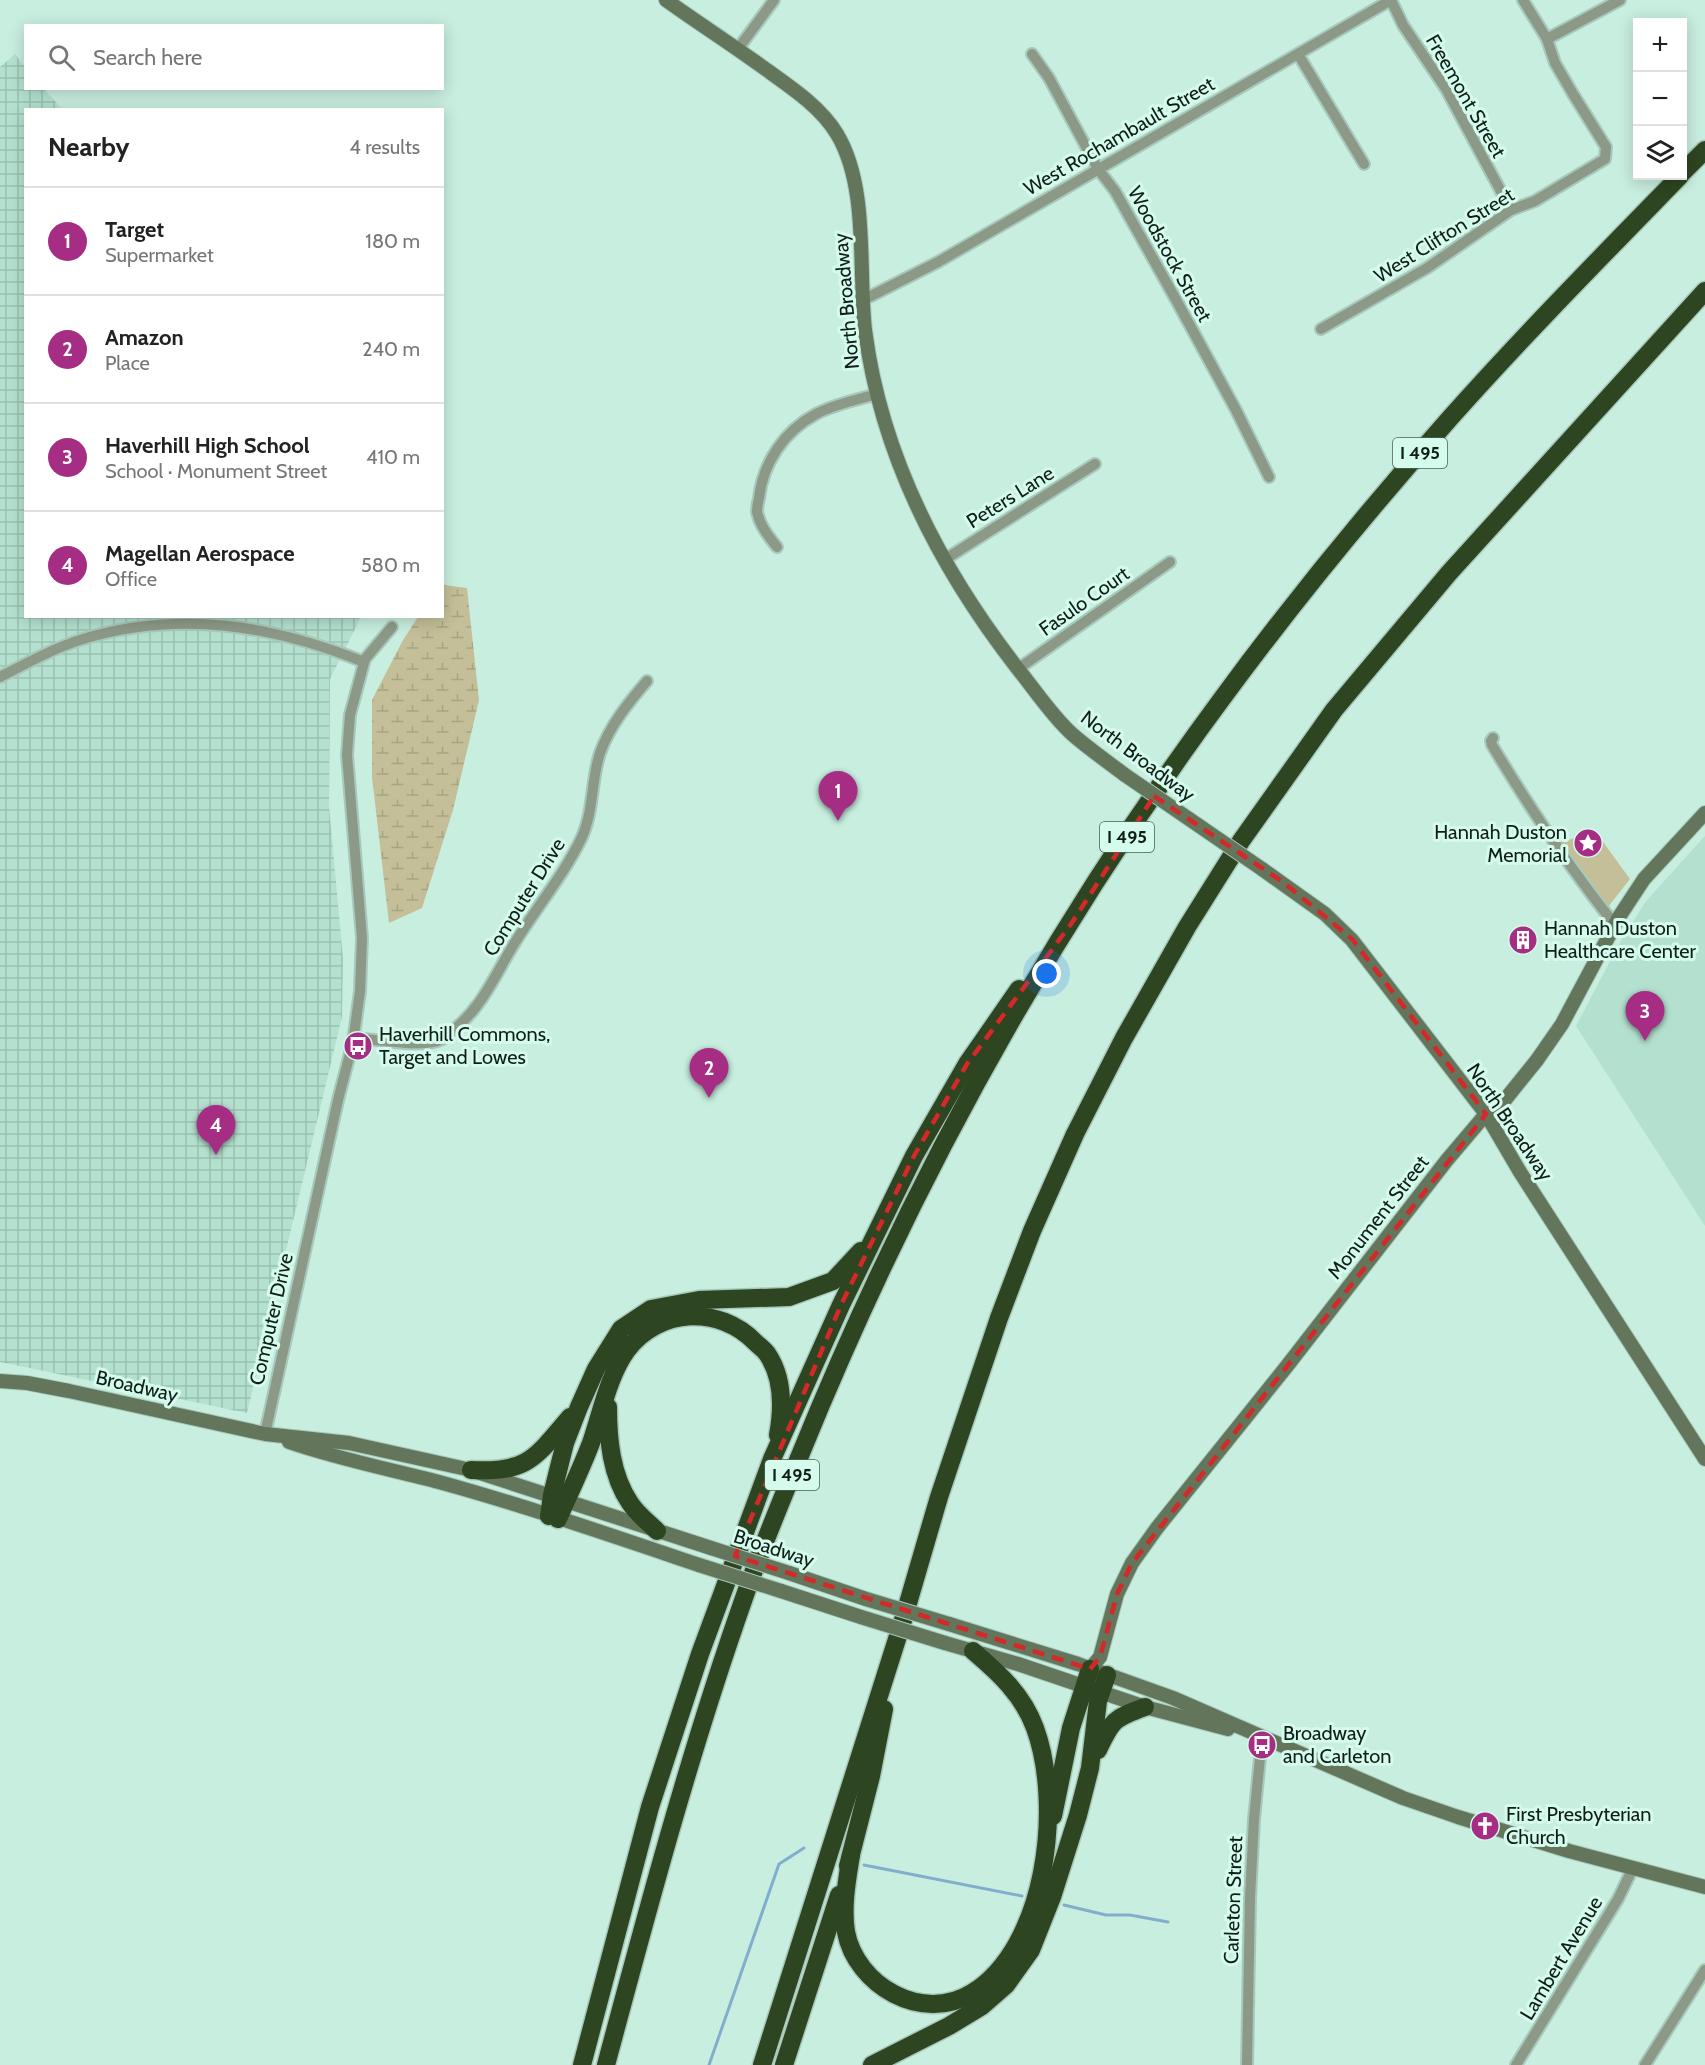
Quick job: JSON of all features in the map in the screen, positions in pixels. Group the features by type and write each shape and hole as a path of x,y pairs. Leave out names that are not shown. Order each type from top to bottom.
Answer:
{"highway":[{"name":"I 495","path":"1687,168 1705,150"},
{"name":"I 495","path":"606,2065 660,1862 712,1693 764,1545 830,1382 903,1224 936,1159 1023,1002 1071,924 1191,741 1275,628 1453,414 1675,180"},
{"path":"762,2065 966,1413 999,1318 1032,1231 1075,1134 1124,1038 1187,927 1242,840 1334,710 1449,573 1705,291"},
{"path":"584,2065 650,1807 700,1654 743,1533 776,1451 827,1334 914,1156 967,1064 1030,974 1071,924"},
{"path":"554,1517 559,1497 565,1443 596,1369 621,1329 651,1309 699,1300 789,1297 833,1281 872,1239"},
{"path":"559,1497 591,1444 609,1390 626,1351 644,1332 669,1320 690,1315 721,1319 744,1330 768,1354 782,1398 776,1451"},
{"path":"609,1390 608,1434 614,1469 630,1503 657,1531"},
{"path":"471,1470 495,1471 516,1468 534,1458 579,1407"},
{"path":"784,2065 851,1855 871,1776 904,1617"},
{"path":"973,1651 1019,1696 1035,1728 1045,1769 1048,1832"},
{"path":"851,1855 844,1908 846,1931 855,1957 872,1979 882,1988 913,2002 942,2003 971,1994 982,1986 1003,1966 1018,1943 1036,1900 1048,1832 1056,1805 1071,1728 1097,1675"},
{"path":"1090,1768 1097,1675"},
{"path":"872,2065 950,2026 982,2006 1006,1986 1031,1950 1066,1854 1090,1768 1112,1722 1124,1714 1145,1707"}],"main road":[{"name":"North Broadway","path":"666,0 793,89 819,111 836,131 844,146 854,174 863,300 870,364 877,394 896,454 916,502 944,560 973,606 1018,669 1072,734 1125,775 1325,914 1352,939 1486,1114 1520,1172 1705,1459"},
{"name":"Monument Street","path":"1097,1675 1118,1594 1132,1563 1157,1528 1287,1366 1447,1160 1486,1114 1504,1101 1537,1060 1562,1024 1615,925 1644,879 1705,813"},
{"name":"Broadway","path":"0,1381 27,1383 69,1391 265,1434 349,1443 471,1470 1173,1698 1402,1798 1510,1834 1705,1887"},
{"name":"Broadway","path":"265,1434 325,1455 438,1482 554,1517 945,1643 973,1651 1097,1675 1145,1707 1262,1737"}],"street":[{"path":"738,49 774,0"},
{"name":"West Rochambault Street","path":"863,300 938,262 1391,0"},
{"name":"Freemont Street","path":"1391,0 1403,26 1446,89 1512,210"},
{"path":"1523,0 1547,39 1620,0"},
{"name":"West Clifton Street","path":"1321,329 1427,268 1512,210 1535,201 1605,159 1606,147 1555,63 1547,39"},
{"name":"Woodstock Street","path":"1032,54 1049,78 1098,169 1115,191 1175,298 1236,410 1269,477"},
{"path":"1298,54 1364,164"},
{"path":"777,548 764,530 757,511 760,489 766,469 774,454 783,441 814,415 837,404 877,394"},
{"name":"Peters Lane","path":"944,560 1095,464"},
{"name":"Fasulo Court","path":"1018,669 1170,562"},
{"path":"0,676 81,640 117,630 166,624 197,623 284,635 324,646 364,662"},
{"name":"Computer Drive","path":"265,1434 283,1344 354,1038 360,991 362,938 347,755 351,715 365,659 392,627"},
{"name":"Computer Drive","path":"354,1038 421,1043 439,1041 466,1020 488,991 514,944 582,836 592,809 593,789 600,753 611,728 647,681"},
{"path":"1493,738 1492,745 1520,791 1590,894 1615,925"},
{"name":"Carleton Street","path":"1247,2065 1250,1898 1254,1819 1262,1737"},
{"name":"Lambert Avenue","path":"1516,2065 1618,1899 1632,1868"},
{"path":"1645,2065 1705,1970"}],"highlighted area":[{"path":"1154,796 1283,882 1352,939 1486,1114 1132,1563 1117,1594 1100,1657 1090,1669 735,1556 841,1305 914,1156 967,1064 1071,924"}],"shaded area":[{"path":"15,54 24,66 24,90 45,90 61,108 24,108 24,618 360,618 330,679 329,807 343,958 342,1017 247,1413 0,1362 0,67"},
{"path":"1705,836 1705,1226 1576,1026 1619,944 1646,901"}],"green space":[{"path":"444,585 467,588 479,700 453,810 422,908 389,923 372,777 372,700 403,640 417,618 444,618"},
{"path":"1598,835 1630,879 1608,907 1600,900 1562,842 1581,836"}],"waterway":[{"path":"709,2065 779,1864 804,1848"},
{"path":"864,1865 1022,1896"},
{"path":"1064,1905 1106,1915 1130,1915 1168,1922"}],"place":[{"name":"Target","path":"838,821"},
{"name":"Hannah Duston Memorial","path":"1588,843"},
{"name":"Hannah Duston Healthcare Center","path":"1523,940"},
{"name":"Haverhill High School","path":"1645,1041"},
{"name":"Haverhill Commons, Target and Lowes","path":"358,1046"},
{"name":"Amazon","path":"709,1098"},
{"name":"Magellan Aerospace","path":"216,1155"},
{"name":"Broadway and Carleton","path":"1262,1745"},
{"name":"First Presbyterian Church","path":"1485,1826"}]}
